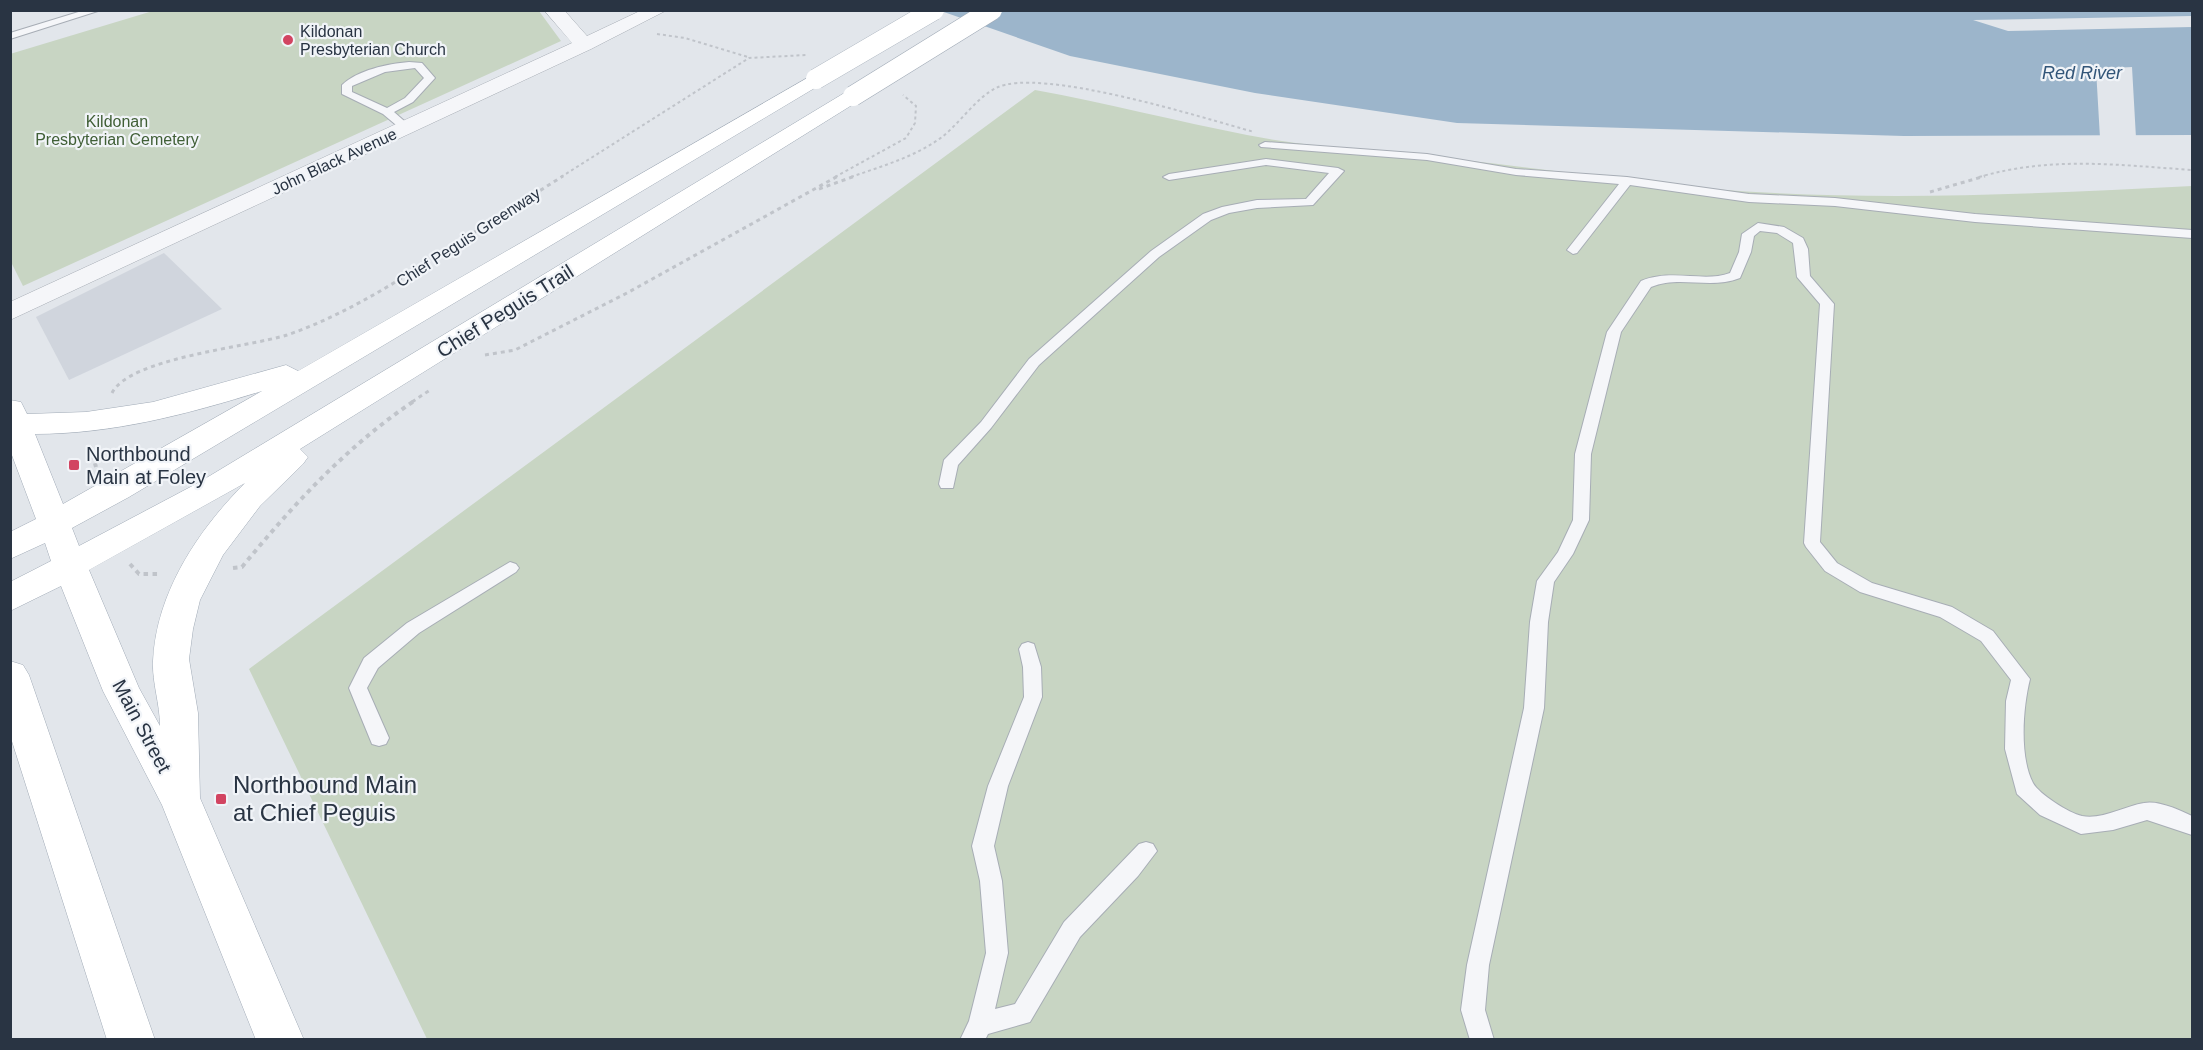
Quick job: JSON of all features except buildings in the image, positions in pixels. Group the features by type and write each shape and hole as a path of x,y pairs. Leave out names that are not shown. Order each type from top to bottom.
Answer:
{"main road":[{"name":"Chief Peguis Trail","path":"10,547 118,489 934,10"},
{"name":"Chief Peguis Trail","path":"10,598 209,491 992,10"},
{"path":"14,417 75,425 154,412 237,390 350,352"},
{"path":"181,801 179,710 172,682 171,661 174,622 178,607 195,571 240,509 275,472 370,394"},
{"name":"Main Street","path":"14,417 122,691 181,801 280,1040"},
{"path":"10,675 131,1040"}],"street":[{"path":"553,10 585,45"},
{"name":"John Black Avenue","path":"10,312 658,10"}],"lane":[{"path":"10,36 97,10"},
{"path":"387,112 409,100 429,78 418,65 402,64 364,76 347,85 347,94 387,112 406,128"},
{"path":"1264,139 1427,157 1516,172 1627,181 1739,197 1834,202 1975,218 2193,234"},
{"path":"947,484 950,464 986,424 1034,362 1133,272 1207,217 1257,204 1309,202 1338,171 1266,162 1169,177"},
{"path":"1573,250 1627,181"},
{"path":"1482,1040 1473,1010 1478,965 1534,708 1539,622 1546,581 1565,554 1581,520 1583,454 1596,407 1604,363 1614,332 1646,284 1666,277 1730,278 1738,270 1748,234 1758,227 1780,230 1799,241 1802,249 1804,276 1827,304 1812,543 1831,567 1866,588 1946,612 1987,636 2020,679 2015,701 2014,749 2024,788 2047,809 2081,825 2113,821 2147,811 2176,818 2193,826"},
{"path":"379,738 358,688 371,663 413,628 510,568"},
{"path":"976,1032 997,953 991,881 983,846 998,786 1033,697 1032,667 1028,649"},
{"path":"976,1032 1022,1014 1054,956 1080,920 1124,880 1146,851"}],"path":[{"path":"621,28 685,38 749,58"},
{"name":"Chief Peguis Greenway","path":"108,399 115,387 158,364 286,335 363,303 749,58 790,54 810,56"},
{"path":"812,190 835,185 920,152 944,136 995,88 1017,81 1114,94 1264,139"},
{"path":"475,361 485,355 515,350 525,345 627,293 870,160 913,131 916,106 899,91"},
{"path":"1920,191 1931,192 2008,169 2070,162 2193,170"},
{"path":"231,568 242,567 301,498 347,453 405,406 435,387"},
{"path":"90,437 89,449 98,473"},
{"path":"124,558 139,574 171,573"}],"shaded area":[{"path":"164,253 222,309 69,380 36,317"}],"green space":[{"name":"Kildonan Presbyterian Cemetery","path":"156,10 539,11 561,41 23,286 10,260 10,54"},
{"path":"1035,90 1274,140 1712,189 1892,196 2012,194 2192,186 2192,1039 427,1039 249,669"}],"water":[{"name":"Red River","path":"941,11 2192,11 2192,135 1904,136 1457,123 1255,93 1070,56"}],"pier":[{"path":"2192,16 2192,27 2008,31 1973,20"},
{"path":"2132,67 2136,138 2100,138 2096,69"}],"place":[{"name":"Kildonan Presbyterian Church","path":"288,40"},
{"name":"Northbound Main at Foley","path":"74,465"},
{"name":"Northbound Main at Chief Peguis","path":"221,799"}]}
